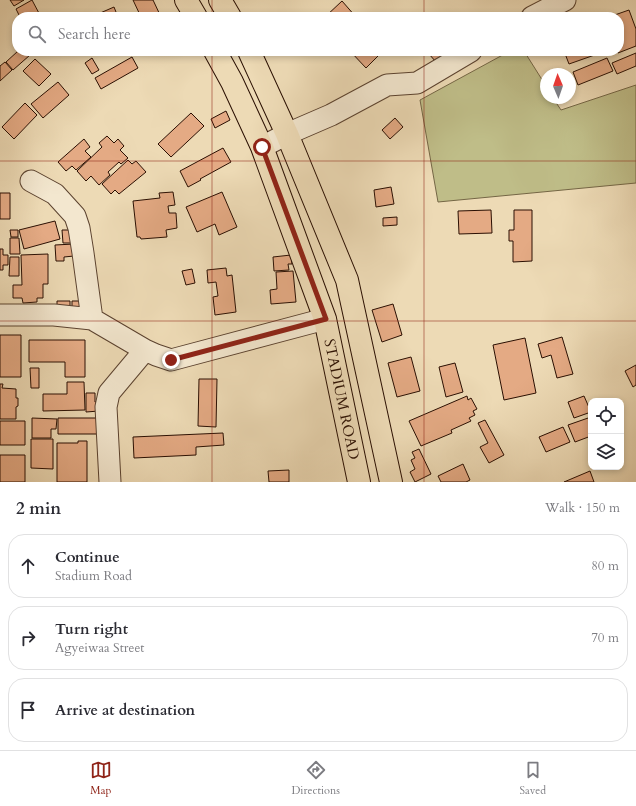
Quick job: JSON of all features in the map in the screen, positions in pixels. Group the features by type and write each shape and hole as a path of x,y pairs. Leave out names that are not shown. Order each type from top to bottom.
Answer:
{"main road":[{"path":"186,0 193,12"},
{"path":"220,0 227,12"},
{"name":"STADIUM ROAD","path":"217,56 232,82 262,147 326,319 358,482"},
{"name":"STADIUM ROAD","path":"251,56 287,134 348,280 391,482"}],"street":[{"path":"542,12 566,0"},
{"path":"262,147 287,134 331,115 387,85 417,83 463,56"},
{"path":"30,181 55,194 75,216 79,228 83,252 92,319"},
{"path":"0,315 54,315 92,319 145,350 171,360 326,319"},
{"path":"110,482 106,407 109,393 145,350"}],"shaded area":[{"path":"501,56 527,56 540,76 540,104 557,104 561,110 636,85 636,183 438,202 420,100"}],"building":[{"path":"10,0 24,0 14,6"},
{"path":"32,0 38,12 18,12 16,9"},
{"path":"133,0 153,0 159,12 139,12"},
{"path":"342,1 352,12 330,12"},
{"path":"114,7 116,12 102,12"},
{"path":"629,10 636,29 636,46 624,51 624,12"},
{"path":"636,53 636,66 617,74 612,63"},
{"path":"13,56 29,56 13,70 6,62"},
{"path":"355,56 378,56 366,68"},
{"path":"431,56 444,56 436,62"},
{"path":"566,56 592,56 569,64"},
{"path":"132,57 138,68 101,89 95,78"},
{"path":"92,58 99,70 92,74 85,63"},
{"path":"607,58 613,71 578,85 576,80 576,71"},
{"path":"35,59 51,74 39,86 23,71"},
{"path":"5,62 12,70 0,81 0,66"},
{"path":"58,82 69,95 43,118 31,104"},
{"path":"25,103 37,115 14,139 2,127"},
{"path":"226,111 230,120 215,128 211,119"},
{"path":"191,113 204,126 171,157 158,144"},
{"path":"395,118 403,127 390,139 382,130"},
{"path":"107,136 114,143 118,139 124,146 120,150 128,158 121,164 119,162 108,172 110,175 99,185 91,176 86,181 77,171 102,147 99,143"},
{"path":"84,139 90,147 85,151 91,157 76,170 72,166 66,171 58,162"},
{"path":"223,148 231,162 188,187 180,171"},
{"path":"128,160 132,164 136,161 146,172 119,194 115,190 111,194 102,184"},
{"path":"391,187 394,204 376,207 374,190"},
{"path":"173,192 175,205 168,206 169,213 176,213 177,228 166,230 167,237 141,239 140,237 137,237 133,201 160,198 159,193"},
{"path":"222,192 237,227 219,235 215,224 197,232 186,207"},
{"path":"0,193 10,193 10,219 0,219"},
{"path":"491,210 492,233 459,234 458,211"},
{"path":"514,210 532,210 532,261 513,262 513,241 509,241 509,230 514,230"},
{"path":"397,217 397,225 383,226 383,218"},
{"path":"55,221 60,239 24,249 19,230"},
{"path":"10,230 18,230 18,237 11,237"},
{"path":"62,230 74,230 74,243 63,243"},
{"path":"10,238 19,238 20,254 10,254"},
{"path":"74,244 74,256 64,257 64,261 56,261 55,245"},
{"path":"0,249 3,249 3,255 8,255 8,265 3,265 3,270 0,270"},
{"path":"48,254 48,284 43,284 43,298 37,298 37,302 23,303 22,298 13,298 13,285 22,285 21,255"},
{"path":"291,255 292,264 288,264 289,270 274,271 273,257"},
{"path":"10,257 19,257 19,276 9,276"},
{"path":"226,268 227,276 232,275 236,312 215,315 213,297 218,296 216,282 208,283 207,270"},
{"path":"192,269 195,283 186,285 182,271"},
{"path":"293,271 296,302 271,304 270,290 277,289 276,272"},
{"path":"57,301 70,301 70,309 57,309"},
{"path":"72,301 80,301 80,308 72,308"},
{"path":"393,304 402,335 382,342 372,310"},
{"path":"0,335 21,335 21,377 0,377"},
{"path":"562,337 573,374 557,378 551,355 542,358 538,344"},
{"path":"525,338 536,393 504,400 493,345"},
{"path":"29,340 85,340 85,377 65,377 65,362 29,362"},
{"path":"411,357 420,391 397,397 388,363"},
{"path":"455,363 463,392 446,397 439,367"},
{"path":"636,365 636,385 633,387 625,371"},
{"path":"30,368 39,368 39,388 31,388"},
{"path":"199,379 217,379 216,427 198,426"},
{"path":"67,382 84,382 85,410 43,411 43,394 67,394"},
{"path":"0,384 3,384 2,388 16,389 18,406 16,407 16,419 0,419"},
{"path":"86,393 95,393 95,402 99,402 99,411 86,412"},
{"path":"467,396 468,400 471,398 477,409 473,411 475,415 469,418 471,421 451,430 452,433 421,446 409,421"},
{"path":"584,396 588,405 588,413 574,418 568,402"},
{"path":"32,418 57,419 56,429 51,429 51,438 32,438"},
{"path":"58,418 98,418 98,434 58,434"},
{"path":"588,418 588,437 575,442 568,425"},
{"path":"485,420 504,455 489,463 480,447 488,443 478,423"},
{"path":"0,421 25,421 25,445 0,445"},
{"path":"563,427 570,442 546,452 539,437"},
{"path":"223,433 224,445 196,447 196,455 134,458 133,437"},
{"path":"31,439 53,439 53,469 31,468"},
{"path":"78,441 87,441 87,482 57,482 57,443 78,443"},
{"path":"419,449 431,474 415,482 410,472 415,469 411,460 415,458 412,452"},
{"path":"0,455 25,455 25,482 0,482"},
{"path":"463,464 470,480 466,482 441,482 438,476"},
{"path":"289,470 289,482 269,482 268,471"},
{"path":"590,471 594,482 564,482"}],"route":[{"path":"171,360 326,319 262,147"}]}
